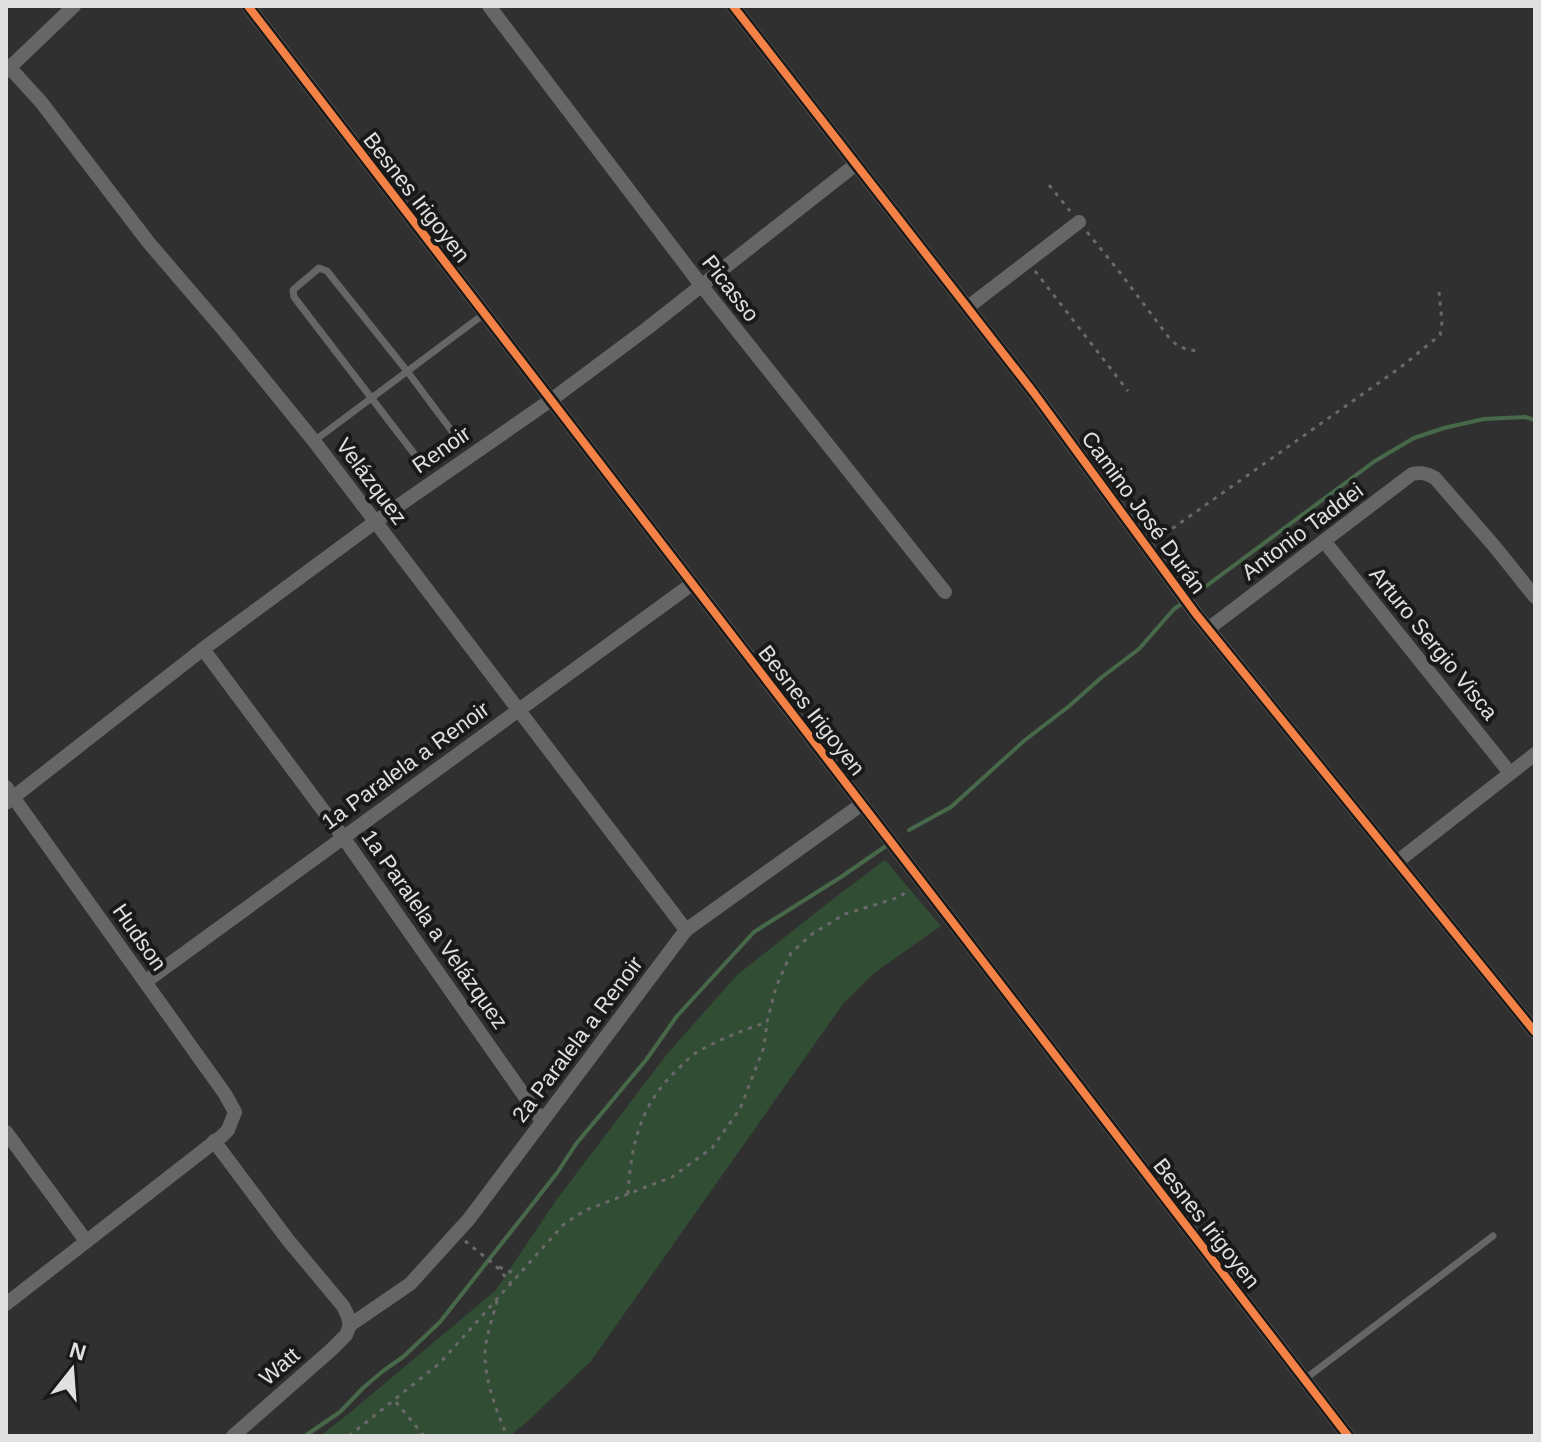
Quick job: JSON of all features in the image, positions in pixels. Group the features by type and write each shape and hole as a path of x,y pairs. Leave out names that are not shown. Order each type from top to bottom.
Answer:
{"street":[{"path":"8,69 74,6"},
{"name":"Besnes Irigoyen","path":"248,6 1348,1436"},
{"name":"Picasso","path":"489,6 701,285 945,592"},
{"name":"Camino José Durán","path":"733,6 968,307 1196,614 1535,1032"},
{"name":"Velázquez","path":"8,69 41,102 149,243 314,441 686,930"},
{"name":"Renoir","path":"8,795 375,522 551,400 855,165"},
{"path":"968,307 1079,222"},
{"name":"Antonio Taddei","path":"1208,629 1412,474 1428,473 1435,478 1535,597"},
{"name":"Arturo Sergio Visca","path":"1324,541 1510,773"},
{"name":"1a Paralela a Renoir","path":"145,982 692,584"},
{"name":"1a Paralela a Velázquez","path":"203,649 343,837 542,1121"},
{"path":"1398,861 1535,754"},
{"name":"Hudson","path":"8,795 225,1094 235,1112 228,1130 214,1141"},
{"name":"2a Paralela a Renoir","path":"350,1325 410,1284 469,1219 686,930 862,804"},
{"path":"6,1132 86,1241"},
{"path":"6,1304 214,1141 288,1240 343,1306 350,1325"},
{"name":"Watt","path":"233,1436 331,1350 346,1335 350,1325"}],"lane":[{"path":"422,464 294,297 293,290 319,268 327,271 454,434"},
{"path":"314,441 484,314"},
{"path":"1305,1379 1493,1236"}],"path":[{"path":"1049,185 1170,339 1177,346 1199,351"},
{"path":"1027,262 1128,391"},
{"path":"1147,547 1401,367 1440,335 1439,292"},
{"path":"349,1436 440,1363 564,1224 586,1210 672,1177 712,1148 740,1109 764,1047 776,987 791,953 812,934 845,914 900,897 920,880"},
{"path":"628,1196 629,1171 637,1131 649,1103 668,1078 696,1052 767,1022"},
{"path":"473,1249 495,1265 511,1283"},
{"path":"495,1265 518,1275"},
{"path":"498,1298 485,1354 489,1381 507,1436"},
{"path":"395,1400 424,1436"}],"green space":[{"path":"885,860 941,926 874,973 843,1004 591,1361 510,1436 320,1436 495,1291 557,1199 667,1054 737,975"}],"waterway":[{"path":"1190,598 1375,461 1414,438 1484,419 1525,417 1535,420"},
{"path":"909,830 951,807 1025,740 1139,649 1183,603"},
{"path":"305,1436 340,1412 363,1388 403,1357 440,1322 557,1173 576,1144 646,1060 677,1016 754,932 886,846"}],"cycle path":[{"path":"248,6 1348,1436"},
{"path":"733,6 1034,393 1196,614 1535,1032"}]}
